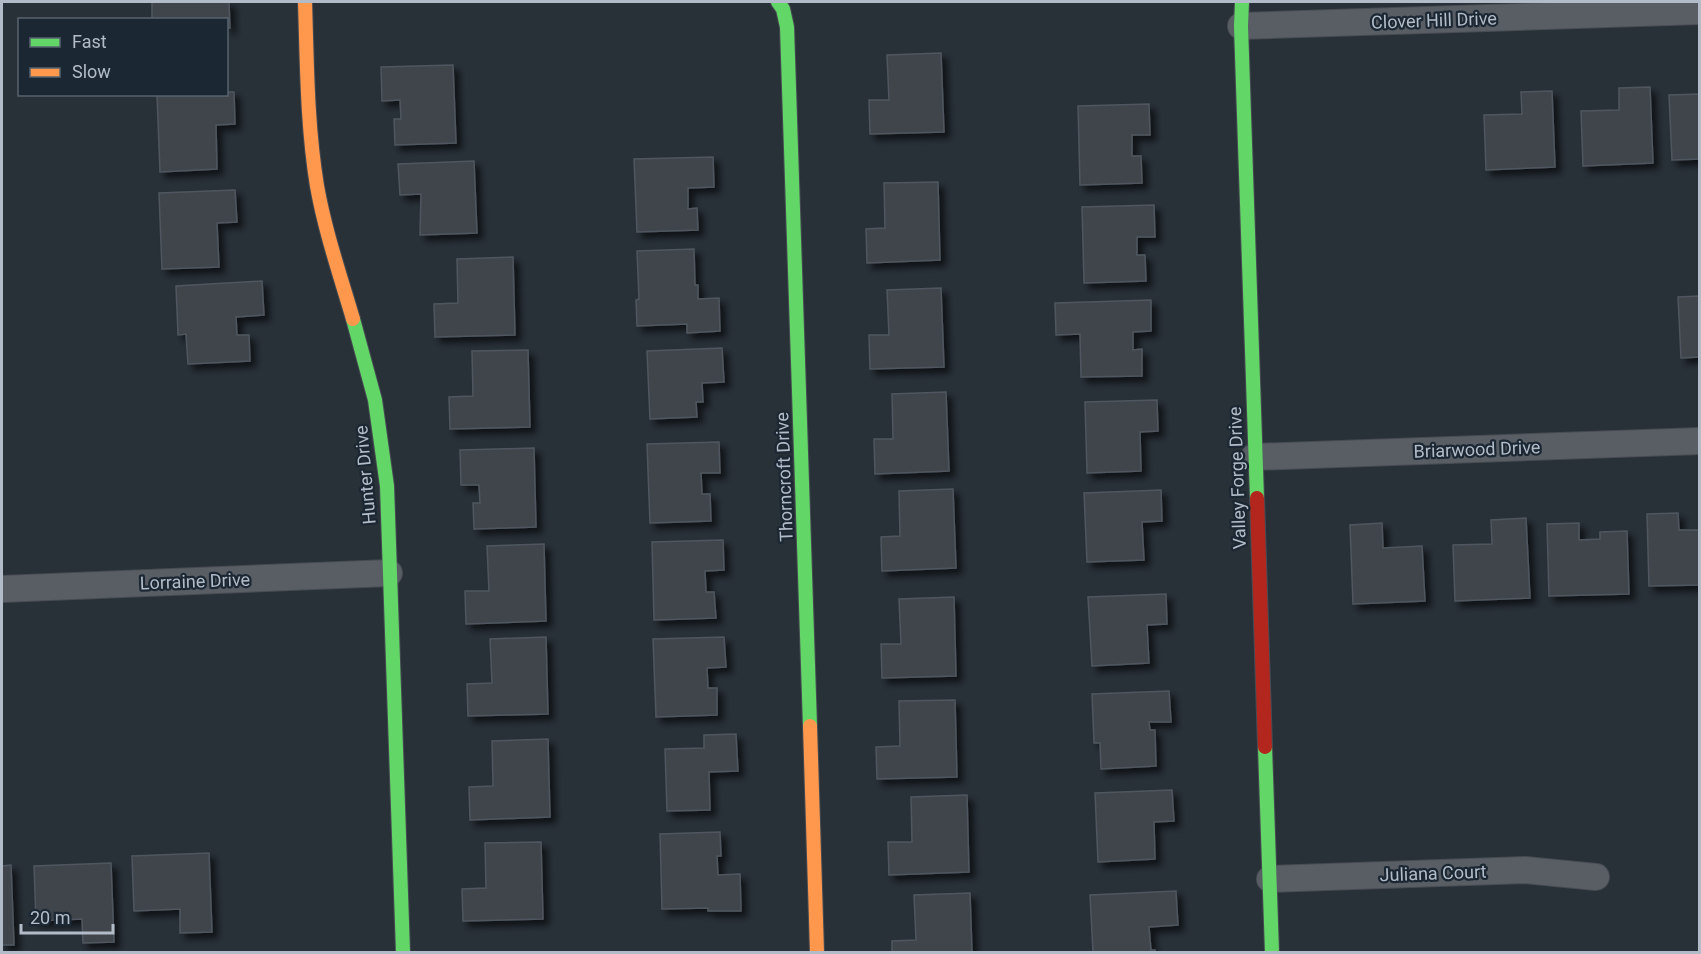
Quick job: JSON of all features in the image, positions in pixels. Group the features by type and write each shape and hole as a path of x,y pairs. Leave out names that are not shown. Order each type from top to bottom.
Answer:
{"street":[{"name":"Hunter Drive","path":"305,2 310,124 315,173 322,212 376,408 387,486 403,952"},
{"name":"Thorncroft Drive","path":"778,2 783,9 787,27 817,952"},
{"name":"Clover Hill Drive","path":"1242,14 1700,11"},
{"name":"Valley Forge Drive","path":"1242,14 1254,457 1272,952"},
{"name":"Briarwood Drive","path":"1254,457 1700,441"},
{"name":"Lorraine Drive","path":"2,589 389,573"},
{"name":"Juliana Court","path":"1270,879 1525,870 1596,878"}],"building":[{"path":"152,2 229,2 230,28 228,28 228,18 152,18"},
{"path":"941,53 944,132 870,134 869,100 889,100 887,55"},
{"path":"453,65 456,143 395,145 394,119 401,119 400,100 382,101 381,67"},
{"path":"1650,87 1653,163 1583,166 1581,111 1619,110 1619,88"},
{"path":"1552,91 1555,167 1486,170 1484,115 1522,114 1521,92"},
{"path":"228,92 234,92 235,124 216,125 217,169 160,172 157,96 228,96"},
{"path":"1700,94 1700,159 1672,160 1669,95"},
{"path":"1149,104 1150,135 1132,135 1132,156 1141,156 1142,183 1080,185 1078,106"},
{"path":"713,157 714,187 688,188 688,209 697,208 698,230 637,232 634,159"},
{"path":"474,161 477,233 420,235 421,194 400,195 398,164"},
{"path":"938,182 940,260 867,263 866,229 885,228 884,183"},
{"path":"235,190 237,222 217,223 219,267 162,269 159,193"},
{"path":"1154,205 1155,237 1137,237 1137,255 1145,255 1146,281 1084,283 1082,207"},
{"path":"694,249 695,285 698,285 698,299 719,298 720,331 687,333 687,324 637,326 636,300 639,299 637,251"},
{"path":"513,257 515,335 435,337 434,304 458,303 457,259"},
{"path":"262,281 264,315 236,317 237,335 249,335 250,361 188,364 186,334 178,335 176,286"},
{"path":"941,288 944,367 870,369 869,335 889,335 887,290"},
{"path":"1700,296 1700,357 1681,358 1678,297"},
{"path":"1151,300 1151,331 1133,332 1133,350 1142,349 1142,376 1081,377 1080,334 1056,335 1055,303"},
{"path":"722,348 724,382 702,383 703,402 696,402 697,417 650,419 647,351"},
{"path":"528,350 530,427 450,429 449,397 473,396 472,351"},
{"path":"946,392 949,471 875,474 874,439 893,439 892,394"},
{"path":"1157,400 1158,431 1140,432 1141,471 1087,473 1085,402"},
{"path":"719,442 720,473 701,473 702,494 710,494 711,521 650,523 647,444"},
{"path":"534,448 536,527 474,529 473,503 480,503 479,485 461,485 460,450"},
{"path":"953,489 956,568 882,571 881,537 900,536 899,491"},
{"path":"1161,490 1162,521 1142,522 1144,560 1087,562 1084,493"},
{"path":"1678,513 1679,530 1700,530 1700,585 1649,586 1647,514"},
{"path":"1526,518 1530,598 1455,601 1453,545 1492,544 1491,520"},
{"path":"1382,523 1383,548 1422,546 1425,601 1353,604 1350,525"},
{"path":"1579,523 1579,540 1600,539 1600,532 1627,531 1629,594 1549,596 1547,524"},
{"path":"723,540 724,570 705,571 706,592 714,592 716,618 654,620 652,542"},
{"path":"544,544 546,621 466,624 465,591 489,591 487,546"},
{"path":"1166,594 1167,624 1147,625 1149,663 1092,666 1088,597"},
{"path":"954,597 956,676 882,678 881,644 901,644 899,599"},
{"path":"546,637 548,714 468,716 467,684 492,683 490,639"},
{"path":"724,637 726,667 707,668 708,688 717,688 717,715 656,717 653,639"},
{"path":"1169,691 1171,722 1149,722 1150,730 1155,730 1156,766 1101,769 1100,743 1094,743 1092,694"},
{"path":"955,700 957,777 877,779 876,747 900,746 899,701"},
{"path":"736,734 738,771 709,772 710,810 667,811 665,749 704,748 704,735"},
{"path":"548,739 550,817 470,820 469,787 493,786 492,741"},
{"path":"1172,790 1174,821 1154,822 1155,859 1098,862 1095,793"},
{"path":"967,795 969,872 889,875 888,842 912,842 911,797"},
{"path":"720,832 721,856 717,856 718,875 740,874 741,911 708,911 708,908 662,909 660,834"},
{"path":"541,842 543,919 463,921 462,889 486,888 485,843"},
{"path":"209,853 212,932 180,933 180,909 134,911 132,856"},
{"path":"111,863 114,942 83,943 82,919 36,921 34,866"},
{"path":"11,865 14,945 2,945 2,866"},
{"path":"1176,891 1178,925 1149,927 1151,950 1155,952 1093,952 1090,895"},
{"path":"970,893 972,952 892,952 892,941 916,940 914,895"}],"traffic: fast":[{"path":"778,2 783,9 787,27 810,726"},
{"path":"1242,2 1257,498"},
{"path":"353,319 375,400 387,486 403,952"},
{"path":"1265,747 1272,952"}],"traffic: slow":[{"path":"305,2 309,117 317,186 328,236 353,319"},
{"path":"810,726 817,952"}],"traffic: jam":[{"path":"1257,498 1265,747"}]}
